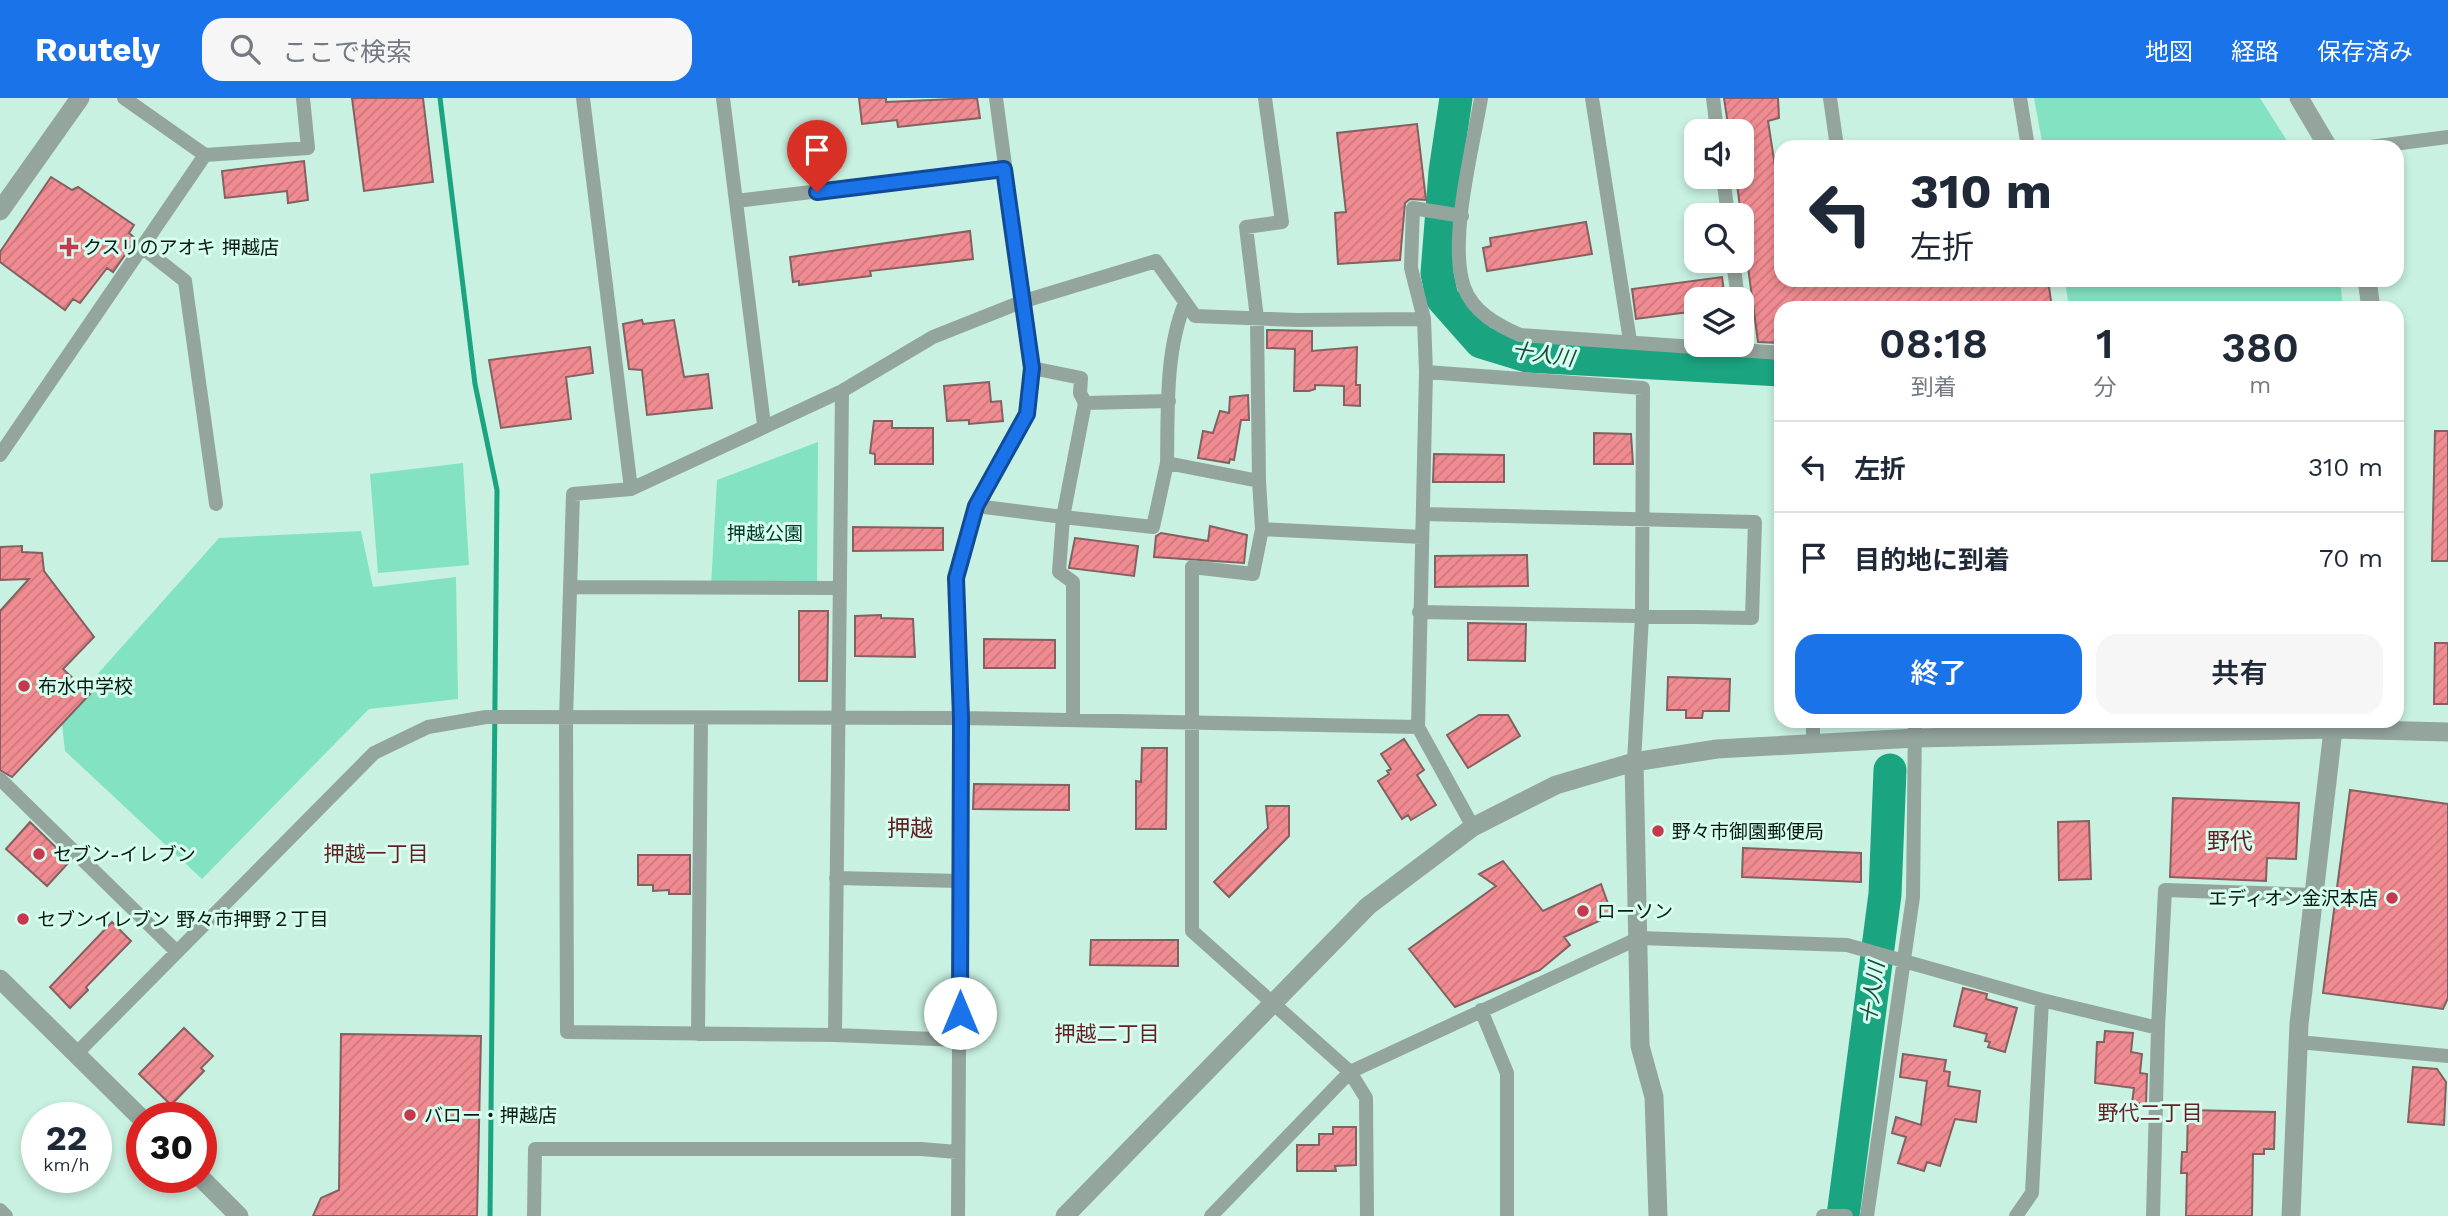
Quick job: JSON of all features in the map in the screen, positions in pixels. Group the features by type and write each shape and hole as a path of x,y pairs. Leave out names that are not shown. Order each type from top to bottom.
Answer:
{"street":[{"path":"0,211 80,98"},
{"path":"124,98 205,155 308,148 303,98"},
{"path":"583,98 631,489"},
{"path":"723,98 764,425"},
{"path":"958,1216 961,718 956,578 976,506 1027,414 1032,368 1021,302 996,98"},
{"path":"1265,98 1282,222 1246,228 1257,318 1262,529 1253,574 1192,567 1192,931 1350,1072 1366,1098 1367,1216"},
{"path":"1480,98 1458,216 1458,255 1464,289 1489,321 1520,335 1684,345"},
{"path":"1592,98 1630,341"},
{"path":"1713,98 1716,119"},
{"path":"1830,98 1836,140"},
{"path":"2020,98 2027,140"},
{"path":"2299,98 2324,140"},
{"path":"2404,143 2448,137"},
{"path":"0,455 205,155"},
{"path":"736,201 1004,169"},
{"path":"1458,216 1413,208 1411,268 1424,319 1426,372 1418,727 1473,827"},
{"path":"143,247 185,282 216,504"},
{"path":"959,1040 835,1035 567,1032 566,719 573,494 631,489 842,391 933,337 1021,302 1156,261 1195,316 1424,319"},
{"path":"976,506 1153,527 1167,463 1169,401 1178,319 1185,303"},
{"path":"1754,350 1774,353"},
{"path":"1032,368 1081,378 1080,393 1085,402 1063,517 1059,572 1073,582 1073,720"},
{"path":"1426,372 1643,388 1642,616 1634,762 1640,1046 1654,1097 1658,1216"},
{"path":"835,1035 842,391"},
{"path":"1085,402 1169,401"},
{"path":"1167,463 1259,481"},
{"path":"1419,612 1752,618 1755,522 1423,514"},
{"path":"1262,529 1422,537"},
{"path":"570,587 839,588"},
{"path":"76,1054 374,753 428,727 486,717 701,720 961,718 1418,727"},
{"path":"698,1034 701,720"},
{"path":"1813,728 1813,744"},
{"path":"1075,1213 1368,906 1473,827 1556,785 1634,762 1717,749 1813,744 1915,730 2083,728"},
{"path":"2291,1216 2298,1042 2334,728"},
{"path":"2383,728 2448,732"},
{"path":"1867,1216 1899,958 1913,897 1915,730"},
{"path":"0,779 177,952"},
{"path":"836,878 960,881"},
{"path":"2153,1216 2165,890 2314,895"},
{"path":"1211,1216 1350,1072 1639,937 1847,945 2042,1000 2158,1028"},
{"path":"0,979 126,1103"},
{"path":"2016,1216 2032,1193 2042,1000"},
{"path":"1480,1010 1507,1073 1507,1216"},
{"path":"2298,1042 2448,1056"},
{"path":"534,1216 535,1149 921,1149 957,1152"},
{"path":"216,1193 239,1216"},
{"path":"0,1210 6,1216"},
{"path":"1823,1216 1846,1216"}],"green space":[{"path":"2034,98 2260,98 2287,140 2042,140"},
{"path":"2066,287 2341,287 2342,301 2068,301"},
{"name":"押越公園","path":"818,442 817,589 711,586 717,480"},
{"path":"463,463 469,565 378,573 370,474"},
{"path":"361,531 373,587 456,577 458,699 369,709 202,879 65,751 61,715 219,538"}],"building":[{"path":"352,98 423,98 433,182 364,191"},
{"path":"859,98 886,98 886,102 977,98 980,118 898,127 897,120 862,124"},
{"path":"1724,98 1778,98 1779,118 1768,121 1774,160 1774,287 2049,287 2051,301 1774,301 1774,343 1758,342 1754,287 1751,287 1749,273 1754,273 1754,203 1739,203 1738,189 1754,189 1754,119 1727,119"},
{"path":"1417,124 1426,200 1410,199 1405,203 1400,260 1338,264 1335,213 1346,212 1337,133"},
{"path":"304,161 308,200 288,203 287,191 225,198 222,171"},
{"name":"クスリのアオキ 押越店","path":"51,177 72,190 78,187 134,225 129,233 136,239 113,272 107,268 80,303 73,299 65,310 0,262 0,252"},
{"path":"1586,222 1592,254 1487,271 1483,248 1491,246 1490,238"},
{"path":"970,231 973,259 870,271 871,276 799,285 799,281 793,282 790,257"},
{"path":"1722,277 1723,287 1684,287 1684,313 1636,319 1632,289"},
{"path":"642,320 643,324 674,320 684,377 708,374 712,408 647,415 642,370 629,369 623,324"},
{"path":"1267,330 1312,331 1312,351 1357,347 1356,385 1360,385 1360,406 1344,405 1344,386 1315,385 1315,389 1309,391 1294,391 1295,349 1267,348"},
{"path":"590,347 593,373 566,377 571,419 501,428 489,360"},
{"path":"989,382 991,402 1001,401 1003,421 969,424 969,420 947,421 944,386"},
{"path":"1248,395 1249,420 1241,420 1234,460 1230,459 1229,463 1198,458 1203,431 1213,433 1220,411 1229,413 1230,397"},
{"path":"874,421 892,421 892,428 933,428 933,464 875,464 875,454 870,453"},
{"path":"2435,431 2448,431 2448,561 2432,561"},
{"path":"1594,433 1631,434 1633,464 1594,464"},
{"path":"1434,454 1504,455 1504,482 1433,482"},
{"path":"1210,526 1247,535 1244,563 1154,557 1156,536 1161,533 1208,541"},
{"path":"853,527 943,528 943,550 853,551"},
{"path":"1075,538 1138,546 1134,576 1069,568"},
{"name":"布水中学校","path":"22,546 22,552 42,553 44,571 94,637 63,669 90,694 12,777 0,770 0,611 29,579 0,580 0,547"},
{"path":"1527,555 1528,586 1435,587 1435,556"},
{"path":"799,611 828,611 827,681 799,681"},
{"path":"881,615 881,618 913,619 915,657 855,656 855,616"},
{"path":"1468,623 1526,624 1525,661 1468,660"},
{"path":"984,639 1055,640 1055,668 984,668"},
{"path":"2435,643 2448,643 2448,704 2434,704"},
{"path":"1668,677 1730,679 1729,711 1703,711 1702,718 1686,718 1686,710 1667,710"},
{"path":"1479,715 1508,715 1520,736 1468,768 1447,735"},
{"path":"1404,739 1424,770 1417,775 1436,805 1411,820 1408,815 1402,819 1378,781 1389,774 1387,771 1391,769 1381,754"},
{"path":"1142,748 1167,748 1166,829 1136,829 1136,781 1141,782"},
{"path":"974,784 1069,785 1069,810 973,809"},
{"name":"エディオン金沢本店","path":"2350,790 2448,804 2448,998 2443,1009 2323,993"},
{"path":"2173,798 2299,803 2296,859 2267,858 2266,881 2170,877"},
{"path":"1266,806 1289,806 1289,836 1229,897 1214,882 1268,828"},
{"path":"2089,821 2091,879 2059,880 2058,822"},
{"name":"セブン-イレブン","path":"30,822 70,861 47,886 6,849"},
{"path":"1743,848 1861,853 1861,882 1742,877"},
{"path":"638,855 690,855 690,894 669,894 669,890 653,891 653,885 638,885"},
{"path":"1503,861 1543,911 1601,884 1612,915 1564,937 1570,945 1540,970 1455,1007 1409,949 1496,886 1479,874"},
{"path":"112,922 131,941 86,987 88,990 70,1008 50,987"},
{"path":"1091,940 1178,940 1178,966 1090,965"},
{"path":"1963,988 1987,994 1986,999 2017,1008 2005,1052 1988,1047 1990,1042 1985,1041 1987,1034 1954,1026"},
{"path":"184,1028 213,1056 201,1068 204,1071 174,1102 168,1102 139,1074"},
{"path":"2105,1031 2133,1033 2131,1052 2142,1054 2140,1073 2147,1074 2146,1104 2132,1103 2134,1088 2095,1083 2097,1042 2104,1042"},
{"name":"バロー・押越店","path":"341,1034 481,1036 477,1216 313,1216 321,1198 339,1190"},
{"path":"1903,1054 1946,1060 1944,1071 1950,1072 1948,1086 1980,1091 1976,1122 1955,1119 1940,1166 1927,1162 1924,1171 1898,1163 1906,1137 1892,1133 1896,1117 1921,1125 1927,1081 1900,1077"},
{"path":"2413,1067 2437,1069 2446,1082 2444,1125 2408,1122"},
{"path":"2188,1110 2275,1112 2274,1149 2264,1149 2264,1154 2253,1154 2252,1216 2186,1216 2187,1173 2181,1173 2182,1152 2187,1152"},
{"path":"1333,1127 1356,1127 1356,1165 1335,1166 1336,1171 1297,1171 1297,1145 1319,1145 1319,1134 1333,1134"}],"waterway":[{"path":"440,98 475,384 497,490 490,1216"},
{"name":"十人川","path":"1456,98 1445,172 1437,273 1442,298 1481,342 1527,356 1774,370"},
{"name":"十人川","path":"1843,1216 1885,894 1890,770"}],"place":[{"name":"クスリのアオキ 押越店","path":"69,247"},
{"name":"布水中学校","path":"24,686"},
{"name":"野々市御園郵便局","path":"1658,831"},
{"name":"セブン-イレブン","path":"39,854"},
{"name":"エディオン金沢本店","path":"2392,898"},
{"name":"ローソン","path":"1583,911"},
{"name":"セブンイレブン 野々市押野２丁目","path":"23,919"},
{"name":"バロー・押越店","path":"410,1115"}],"district":[{"name":"押越","path":"910,828"},
{"name":"野代","path":"2230,841"},
{"name":"押越一丁目","path":"376,853"},
{"name":"押越二丁目","path":"1107,1033"},
{"name":"野代二丁目","path":"2150,1112"}],"route":[{"path":"817,192 1004,169 1032,368 1027,414 976,506 956,578 961,718 960,1013"}]}
